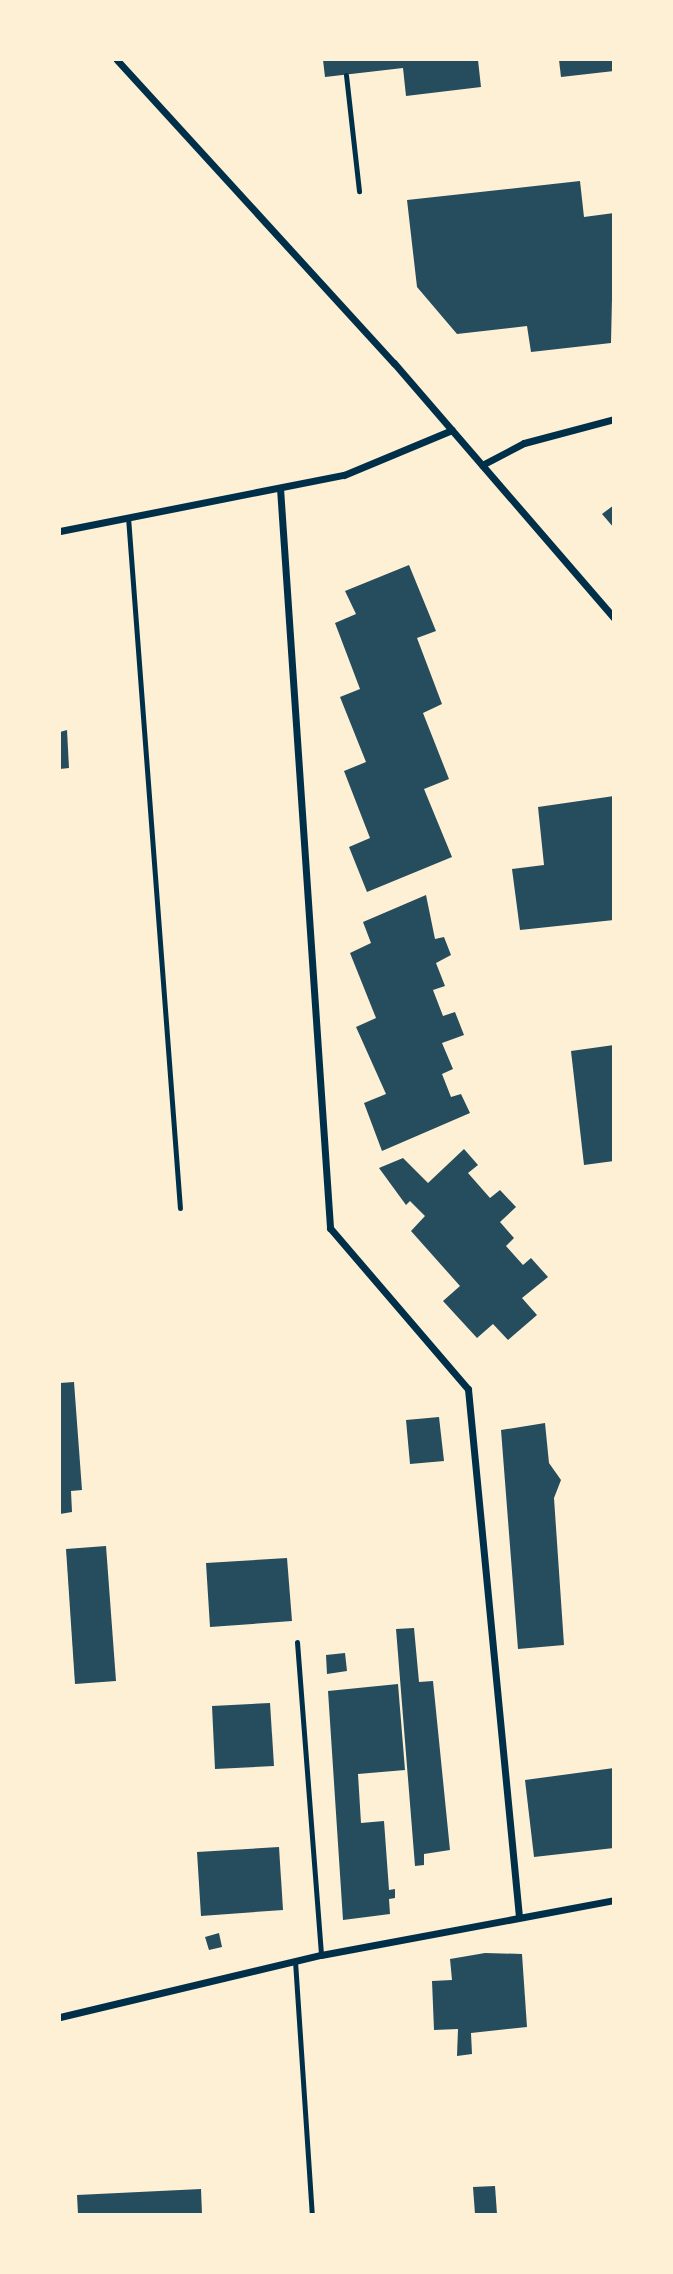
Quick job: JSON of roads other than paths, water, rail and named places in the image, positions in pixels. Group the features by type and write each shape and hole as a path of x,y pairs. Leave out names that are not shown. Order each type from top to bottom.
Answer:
{"street":[{"path":"117,60 452,430 614,618"},
{"path":"482,466 524,443 614,419"},
{"path":"60,530 280,488 374,466 452,430"},
{"path":"280,488 330,1228 468,1389 519,1917"},
{"path":"60,2017 321,1955 614,1900"}],"lane":[{"path":"346,75 359,191"},
{"path":"128,517 180,1208"},
{"path":"297,1642 321,1955"},
{"path":"295,1961 312,2214"}]}
